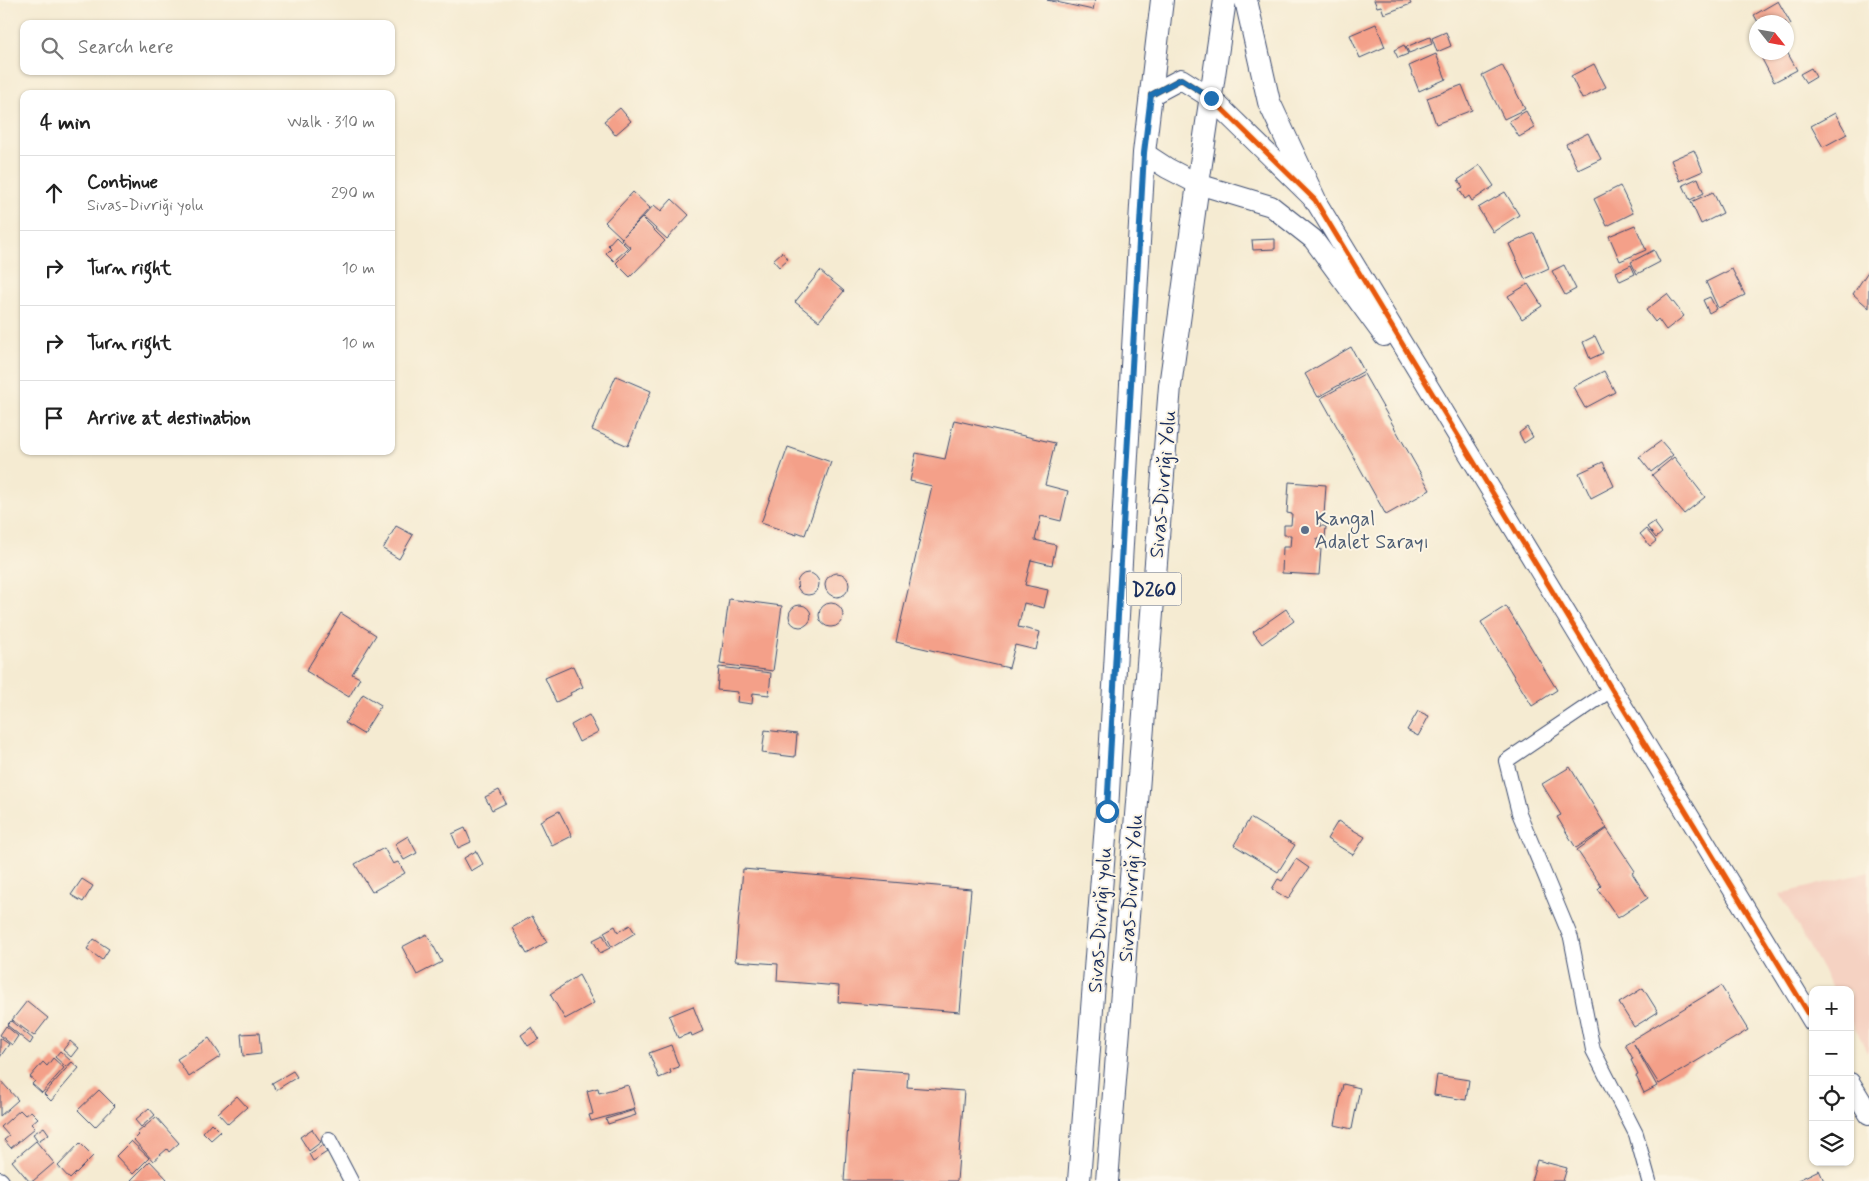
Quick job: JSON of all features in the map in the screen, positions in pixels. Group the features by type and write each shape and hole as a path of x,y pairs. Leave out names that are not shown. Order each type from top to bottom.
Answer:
{"main road":[{"name":"Sivas-Divriği yolu","path":"1079,1181 1107,811 1144,153 1162,0"},
{"name":"Sivas-Divriği Yolu","path":"1108,1181 1170,386 1225,0"},
{"path":"1246,0 1269,102 1315,200"}],"street":[{"path":"1151,95 1181,79 1211,98 1315,200 1809,1015"},
{"path":"1144,153 1198,184 1271,206 1313,239 1463,444"},
{"path":"1612,690 1506,761 1519,813 1571,938 1593,1050 1636,1134 1649,1181"},
{"path":"1854,1090 1869,1114"},
{"path":"328,1139 350,1181"}],"shaded area":[{"path":"1869,872 1869,1054 1854,1027 1854,986 1831,986 1780,894"}],"building":[{"path":"1047,0 1095,0 1093,10"},
{"path":"1374,0 1409,0 1411,4 1384,14 1381,6 1377,7"},
{"path":"1778,1 1786,15 1754,15"},
{"path":"1376,24 1385,47 1360,58 1350,35"},
{"path":"1446,32 1451,46 1437,52 1432,38"},
{"path":"1430,37 1432,44 1409,53 1406,47"},
{"path":"1404,45 1408,54 1398,58 1394,50"},
{"path":"1436,54 1446,79 1419,91 1409,66"},
{"path":"1763,60 1791,60 1797,70 1774,82"},
{"path":"1594,64 1606,87 1582,99 1571,76"},
{"path":"1502,65 1525,109 1504,119 1482,75"},
{"path":"1811,68 1816,77 1806,83 1800,74"},
{"path":"1462,85 1472,110 1436,124 1427,98"},
{"path":"620,108 631,121 615,135 604,121"},
{"path":"1526,111 1535,128 1519,137 1509,121"},
{"path":"1835,113 1847,134 1823,147 1811,126"},
{"path":"1588,133 1601,159 1578,170 1566,144"},
{"path":"1694,150 1703,171 1680,181 1671,160"},
{"path":"1480,165 1494,186 1472,201 1469,196 1465,199 1459,189 1463,187 1458,180"},
{"path":"1698,178 1704,193 1690,200 1683,185"},
{"path":"1620,186 1633,213 1607,226 1594,199"},
{"path":"633,192 650,208 622,238 605,222"},
{"path":"1505,192 1519,215 1493,232 1478,208"},
{"path":"1713,192 1723,213 1701,224 1691,202"},
{"path":"672,199 689,215 667,239 643,217 654,205 661,211"},
{"path":"642,218 665,241 630,277 616,263 631,248 621,239"},
{"path":"1635,225 1646,250 1620,261 1609,236"},
{"path":"1534,233 1549,268 1525,279 1509,244"},
{"path":"616,236 628,248 614,261 606,253 611,248 608,245"},
{"path":"1275,239 1275,249 1253,250 1252,240"},
{"path":"1654,250 1660,262 1637,274 1631,262"},
{"path":"782,252 788,259 779,267 773,260"},
{"path":"1564,265 1576,289 1565,295 1552,271"},
{"path":"1631,265 1635,274 1620,281 1616,272"},
{"path":"1732,269 1745,295 1718,308 1706,282"},
{"path":"1869,270 1869,308 1853,294"},
{"path":"820,271 844,291 819,321 795,302"},
{"path":"1528,284 1542,306 1522,319 1508,296"},
{"path":"1667,294 1684,316 1666,330 1658,319 1655,322 1646,310"},
{"path":"1710,297 1716,309 1709,313 1703,300"},
{"path":"1595,336 1603,353 1590,359 1583,342"},
{"path":"1351,347 1364,371 1318,397 1305,374"},
{"path":"1604,371 1615,392 1585,408 1573,387"},
{"path":"1364,374 1430,490 1386,515 1321,398"},
{"path":"616,376 651,391 628,446 592,430"},
{"path":"954,420 1055,443 1045,485 1068,491 1061,521 1041,516 1035,540 1056,545 1052,565 1031,560 1025,585 1048,590 1044,608 1024,603 1018,627 1040,632 1036,650 1015,645 1009,668 896,642 932,486 910,481 916,453 945,459"},
{"path":"1527,427 1533,437 1524,443 1519,433"},
{"path":"1661,441 1673,455 1651,472 1639,457"},
{"path":"788,447 831,462 805,535 797,532 797,535 761,523"},
{"path":"1674,457 1705,497 1684,514 1652,475"},
{"path":"1603,462 1614,486 1591,498 1579,473"},
{"name":"Kangal Adalet Sarayı","path":"1289,482 1326,485 1324,516 1320,516 1320,526 1326,526 1325,539 1317,539 1317,549 1321,549 1319,575 1282,573 1283,547 1290,547 1291,535 1284,535 1284,525 1291,525 1292,514 1287,513"},
{"path":"1654,522 1662,533 1656,538 1647,527"},
{"path":"396,526 413,535 399,559 383,549"},
{"path":"1646,529 1656,541 1650,546 1640,534"},
{"path":"808,573 816,576 819,584 816,592 808,595 800,592 797,584 800,576"},
{"path":"837,573 846,576 849,585 846,594 837,597 828,594 825,585 828,576"},
{"path":"729,599 782,606 773,671 720,664"},
{"path":"831,603 839,607 843,615 839,623 831,627 823,623 819,615 823,607"},
{"path":"800,605 808,608 811,616 808,624 800,627 792,624 789,616 792,608"},
{"path":"1506,606 1557,690 1532,706 1481,622"},
{"path":"1286,609 1294,621 1262,644 1253,632"},
{"path":"341,613 376,635 352,674 360,678 349,697 306,671"},
{"path":"573,666 583,687 556,702 545,678"},
{"path":"719,667 771,673 769,695 753,693 752,704 737,702 738,692 717,690"},
{"path":"363,694 381,705 363,734 345,723"},
{"path":"1418,711 1429,716 1418,736 1407,730"},
{"path":"589,715 598,732 579,742 571,725"},
{"path":"765,730 797,734 795,757 762,753"},
{"path":"1570,767 1607,828 1576,848 1557,817 1561,815 1542,784"},
{"path":"499,790 506,803 492,810 485,797"},
{"path":"559,811 572,836 552,846 540,821"},
{"path":"1250,818 1295,845 1278,872 1234,845"},
{"path":"1338,821 1365,837 1353,855 1327,839"},
{"path":"465,828 471,842 458,848 452,834"},
{"path":"1607,829 1635,871 1632,873 1648,898 1618,918 1598,889 1601,886 1577,850"},
{"path":"408,836 417,853 404,860 395,844"},
{"path":"384,848 393,864 398,862 405,873 372,892 355,864"},
{"path":"476,851 483,864 471,871 464,858"},
{"path":"1296,859 1309,868 1288,899 1272,889 1278,879 1282,881"},
{"path":"743,869 971,889 960,1012 838,1002 839,986 777,981 778,964 735,961"},
{"path":"82,879 93,886 83,902 71,895"},
{"path":"532,916 547,942 527,954 512,928"},
{"path":"630,925 635,933 612,947 604,932 615,926 618,932"},
{"path":"427,934 442,962 417,975 402,947"},
{"path":"603,935 610,948 600,953 593,940"},
{"path":"94,939 109,949 102,960 87,949"},
{"path":"579,975 594,1003 565,1019 550,994"},
{"path":"1721,986 1748,1030 1659,1084 1634,1044 1657,1086 1644,1093 1636,1076 1638,1075 1631,1060 1633,1059 1625,1044"},
{"path":"1643,988 1658,1012 1634,1027 1619,1003"},
{"path":"27,1001 48,1018 34,1036 12,1020"},
{"path":"693,1006 703,1031 692,1036 691,1033 678,1038 669,1016"},
{"path":"11,1021 33,1039 30,1044 7,1025"},
{"path":"6,1026 18,1036 12,1045 0,1035"},
{"path":"532,1027 539,1039 528,1046 521,1035"},
{"path":"259,1033 261,1054 243,1056 241,1034"},
{"path":"0,1038 9,1044 0,1057"},
{"path":"209,1038 221,1056 189,1077 177,1059"},
{"path":"70,1041 78,1048 71,1057 63,1050"},
{"path":"671,1045 679,1067 670,1070 671,1073 659,1078 649,1053"},
{"path":"60,1051 71,1061 66,1067 55,1057"},
{"path":"53,1058 64,1068 42,1093 32,1084 35,1081 30,1077 43,1062 47,1066"},
{"path":"72,1062 79,1068 51,1101 44,1094"},
{"path":"852,1068 908,1072 907,1087 964,1091 957,1181 844,1181"},
{"path":"293,1071 297,1077 276,1090 272,1083"},
{"path":"1437,1075 1469,1080 1466,1100 1434,1095"},
{"path":"0,1080 18,1100 0,1116"},
{"path":"1343,1084 1360,1088 1352,1129 1335,1125"},
{"path":"628,1085 635,1109 591,1121 589,1115 593,1114 587,1091 598,1088 599,1093"},
{"path":"99,1090 115,1106 95,1127 78,1110"},
{"path":"237,1096 247,1107 228,1124 218,1113"},
{"path":"149,1108 155,1115 141,1127 135,1120"},
{"path":"20,1110 25,1115 31,1111 38,1118 31,1124 35,1128 11,1148 4,1140 9,1136 1,1127"},
{"path":"634,1110 636,1115 608,1124 606,1119"},
{"path":"156,1117 179,1143 169,1152 167,1149 153,1161 134,1140 139,1135 137,1133"},
{"path":"211,1123 220,1132 211,1140 203,1132"},
{"path":"44,1127 49,1134 38,1141 33,1134"},
{"path":"312,1129 321,1142 309,1151 300,1137"},
{"path":"36,1141 54,1163 33,1181 29,1181 12,1161"},
{"path":"131,1141 149,1158 133,1174 116,1156"},
{"path":"80,1143 93,1156 70,1179 58,1166"},
{"path":"323,1145 327,1152 313,1161 309,1154"},
{"path":"1537,1160 1567,1168 1563,1181 1531,1181"},
{"path":"150,1161 167,1179 165,1181 132,1181 131,1180"},
{"path":"1819,1170 1824,1181 1796,1181"}],"cycle path":[{"path":"1151,95 1181,79 1211,98 1315,200 1809,1014"}],"place":[{"name":"Kangal Adalet Sarayı","path":"1305,530"}],"route":[{"path":"1107,811 1144,153 1151,95 1181,79 1211,98"}]}
